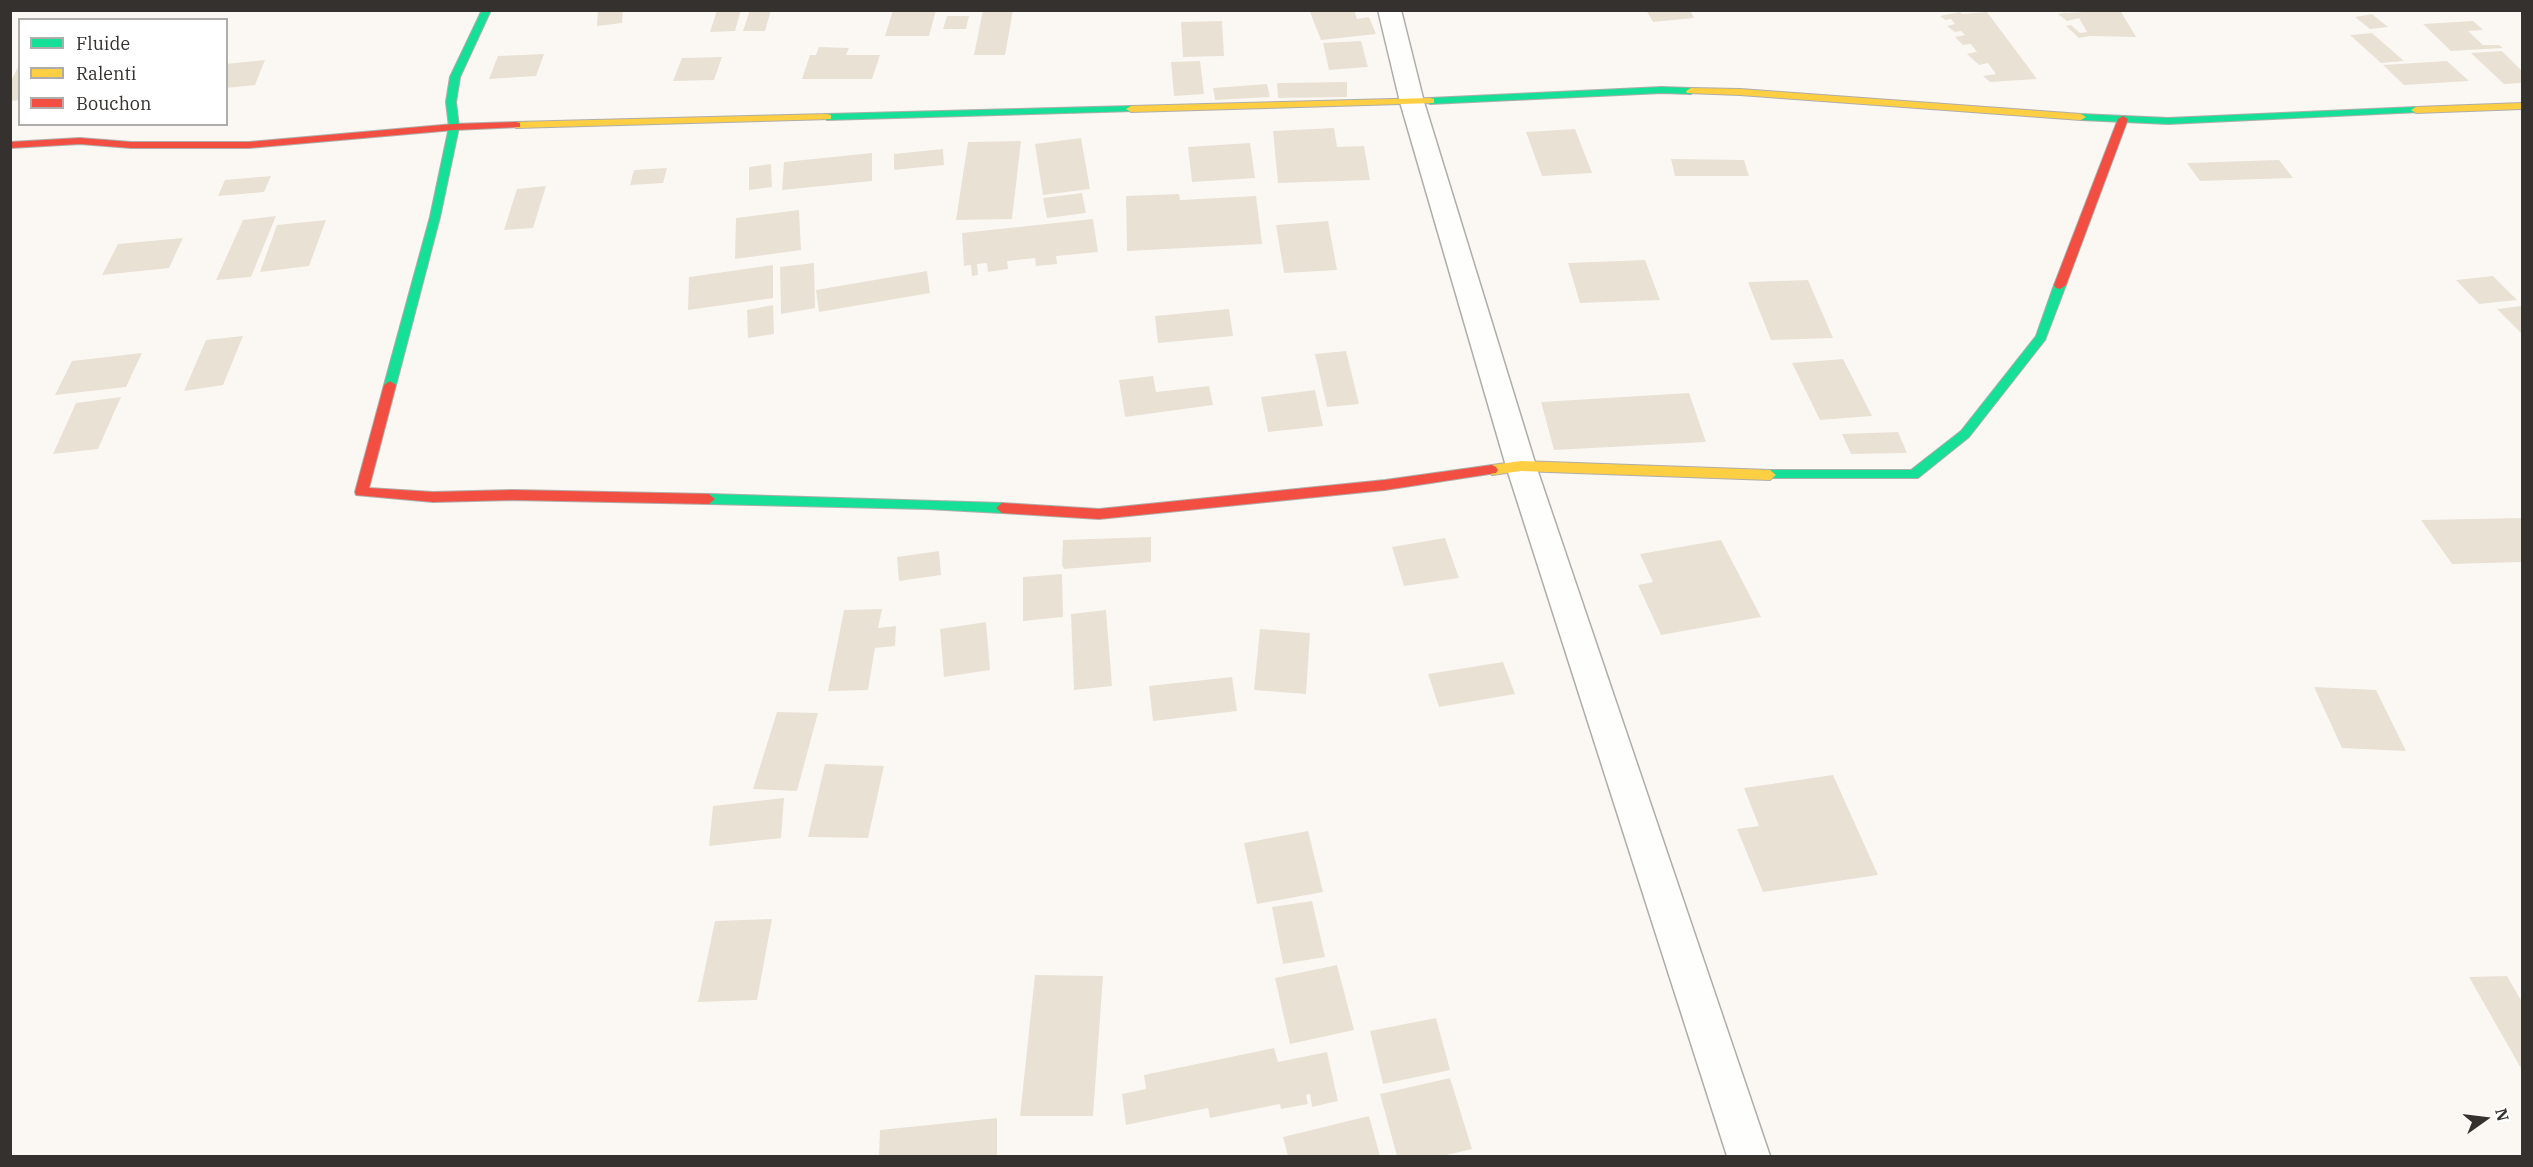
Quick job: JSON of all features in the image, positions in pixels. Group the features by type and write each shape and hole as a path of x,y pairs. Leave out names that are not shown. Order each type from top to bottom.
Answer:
{"street":[{"path":"487,10 455,77 451,102 454,127 428,242 361,492 433,497 513,495 927,504 1099,514 1386,485 1521,466 1764,475 1914,475 1965,434 2041,338 2123,119"},
{"path":"1389,10 1412,102 1521,466 1749,1156"},
{"path":"10,145 80,141 131,145 249,145 454,127 1412,102 1662,90 1740,92 2168,121 2523,106"}],"building":[{"path":"598,10 623,10 622,23 597,26"},
{"path":"717,10 741,10 735,31 710,32"},
{"path":"750,10 771,10 765,31 743,31"},
{"path":"893,10 936,10 929,36 885,36"},
{"path":"983,10 1013,10 1005,55 974,55"},
{"path":"1354,10 1357,19 1369,17 1376,34 1321,40 1310,12"},
{"path":"1646,10 1690,10 1694,18 1653,22"},
{"path":"2059,10 2066,13 2120,10 2136,37 2090,36 2079,38 2066,26 2071,25 2080,33 2087,32 2079,18 2067,21 2058,14 2065,13"},
{"path":"1960,12 1962,14 1987,12 2037,79 1990,82 1983,76 1996,74 1988,63 1979,65 1967,54 1977,52 1971,44 1963,45 1955,37 1965,35 1947,26 1955,24 1951,19 1945,20 1940,16"},
{"path":"2372,14 2388,27 2370,29 2355,17"},
{"path":"947,16 969,16 966,29 943,29"},
{"path":"1222,21 1224,56 1183,57 1181,22"},
{"path":"2473,21 2483,30 2468,31 2483,45 2499,45 2503,48 2451,51 2423,24"},
{"path":"2372,33 2404,61 2381,63 2350,35"},
{"path":"1361,41 1368,67 1329,70 1323,43"},
{"path":"819,47 849,48 846,55 880,55 872,79 802,79 810,55 816,55"},
{"path":"2502,51 2522,71 2522,83 2504,84 2471,53"},
{"path":"544,54 536,76 489,79 498,56"},
{"path":"722,57 714,80 673,81 682,58"},
{"path":"265,60 255,85 228,88 228,64"},
{"path":"1200,61 1204,94 1174,96 1171,62"},
{"path":"2447,61 2469,81 2404,85 2383,65"},
{"path":"18,67 18,100 10,101 10,83"},
{"path":"1347,82 1347,97 1278,98 1277,83"},
{"path":"1267,84 1270,97 1215,100 1213,88"},
{"path":"1334,128 1337,147 1364,146 1370,180 1278,183 1273,131"},
{"path":"1575,129 1592,173 1542,176 1526,132"},
{"path":"1081,138 1090,189 1043,195 1035,144"},
{"path":"1021,141 1012,219 956,220 968,142"},
{"path":"1250,143 1255,178 1192,182 1188,147"},
{"path":"943,149 944,165 894,170 894,154"},
{"path":"872,153 872,181 782,190 784,162"},
{"path":"1671,159 1744,160 1749,176 1675,176"},
{"path":"2279,160 2293,178 2200,181 2187,163"},
{"path":"771,164 772,187 749,190 749,167"},
{"path":"667,168 663,183 630,185 634,170"},
{"path":"271,176 264,192 218,196 225,180"},
{"path":"546,186 533,228 504,230 517,189"},
{"path":"1082,193 1086,213 1047,218 1043,198"},
{"path":"1179,194 1180,200 1256,196 1262,244 1127,251 1126,196"},
{"path":"799,210 801,250 735,259 736,218"},
{"path":"276,216 251,277 216,280 243,220"},
{"path":"1093,219 1098,252 1056,256 1057,264 1036,266 1035,258 1007,261 1008,269 988,272 987,263 977,264 978,275 972,276 971,265 964,266 962,233"},
{"path":"326,220 309,266 260,272 277,225"},
{"path":"1328,221 1337,270 1284,273 1276,225"},
{"path":"183,238 169,268 102,275 118,244"},
{"path":"1645,260 1660,300 1580,303 1568,263"},
{"path":"814,263 815,308 781,314 780,267"},
{"path":"773,265 773,298 688,310 689,277"},
{"path":"927,271 930,293 819,312 816,290"},
{"path":"2493,276 2517,300 2479,304 2456,280"},
{"path":"1808,280 1833,338 1771,340 1748,282"},
{"path":"773,305 774,334 748,338 747,310"},
{"path":"2521,306 2522,308 2522,334 2497,309"},
{"path":"1229,309 1233,336 1158,343 1155,316"},
{"path":"243,336 223,385 184,391 206,340"},
{"path":"1346,351 1359,404 1327,407 1315,354"},
{"path":"142,353 126,387 55,395 72,361"},
{"path":"1843,359 1872,416 1820,420 1792,363"},
{"path":"1153,376 1156,392 1209,386 1213,405 1125,417 1119,380"},
{"path":"1315,390 1323,426 1268,432 1261,397"},
{"path":"1689,393 1706,442 1554,450 1541,402"},
{"path":"121,397 98,449 53,454 76,403"},
{"path":"1898,432 1907,453 1851,454 1842,434"},
{"path":"2522,518 2522,562 2452,564 2421,520"},
{"path":"1151,537 1151,562 1064,569 1062,565 1063,540"},
{"path":"1445,538 1459,578 1404,586 1392,547"},
{"path":"1721,540 1761,617 1661,635 1638,585 1653,582 1640,554"},
{"path":"939,551 941,575 899,581 897,557"},
{"path":"1062,574 1063,617 1023,621 1023,577"},
{"path":"882,609 878,628 896,626 895,646 875,648 868,690 828,691 844,610"},
{"path":"1106,610 1112,686 1074,690 1071,614"},
{"path":"986,622 990,670 944,677 940,629"},
{"path":"1260,629 1310,633 1306,694 1254,690"},
{"path":"1503,662 1515,694 1439,707 1428,674"},
{"path":"1232,677 1237,711 1153,721 1149,686"},
{"path":"2314,687 2376,690 2406,751 2342,748"},
{"path":"777,712 818,713 797,791 753,789"},
{"path":"825,764 884,766 868,838 808,837"},
{"path":"1833,775 1878,875 1763,892 1737,829 1759,826 1744,788"},
{"path":"784,798 781,838 709,846 713,806"},
{"path":"1308,831 1323,892 1257,904 1244,843"},
{"path":"1312,901 1325,957 1283,964 1272,907"},
{"path":"772,919 757,1000 698,1002 715,921"},
{"path":"1337,965 1354,1030 1290,1044 1275,978"},
{"path":"1035,975 1103,976 1093,1116 1020,1116"},
{"path":"2507,976 2522,1002 2522,1070 2469,977"},
{"path":"1436,1018 1450,1070 1383,1084 1370,1031"},
{"path":"1274,1048 1278,1062 1327,1052 1338,1101 1312,1107 1310,1094 1306,1095 1308,1104 1281,1109 1280,1104 1210,1118 1208,1108 1126,1125 1122,1094 1146,1089 1144,1075"},
{"path":"1450,1078 1472,1149 1442,1156 1397,1156 1380,1094"},
{"path":"1369,1116 1380,1156 1288,1156 1283,1137"},
{"path":"997,1118 997,1156 879,1156 880,1130"}],"traffic: fast":[{"path":"390,385 435,217 454,127 451,102 455,77 487,10"},
{"path":"1430,101 1662,90 1691,91"},
{"path":"827,117 1131,109"},
{"path":"2081,117 2168,121 2416,110"},
{"path":"1770,475 1914,475 1965,434 2041,337 2060,285"},
{"path":"709,499 1002,508"}],"traffic: slow":[{"path":"1691,91 1740,92 2081,117"},
{"path":"1131,109 1430,101"},
{"path":"2416,110 2522,106"},
{"path":"516,125 827,117"},
{"path":"1492,470 1521,466 1770,475"}],"traffic: jam":[{"path":"2060,285 2123,119"},
{"path":"10,145 80,141 131,145 249,145 454,127 516,125"},
{"path":"390,385 361,492 433,497 513,495 709,499"},
{"path":"1002,508 1099,514 1385,485 1492,470"}]}
